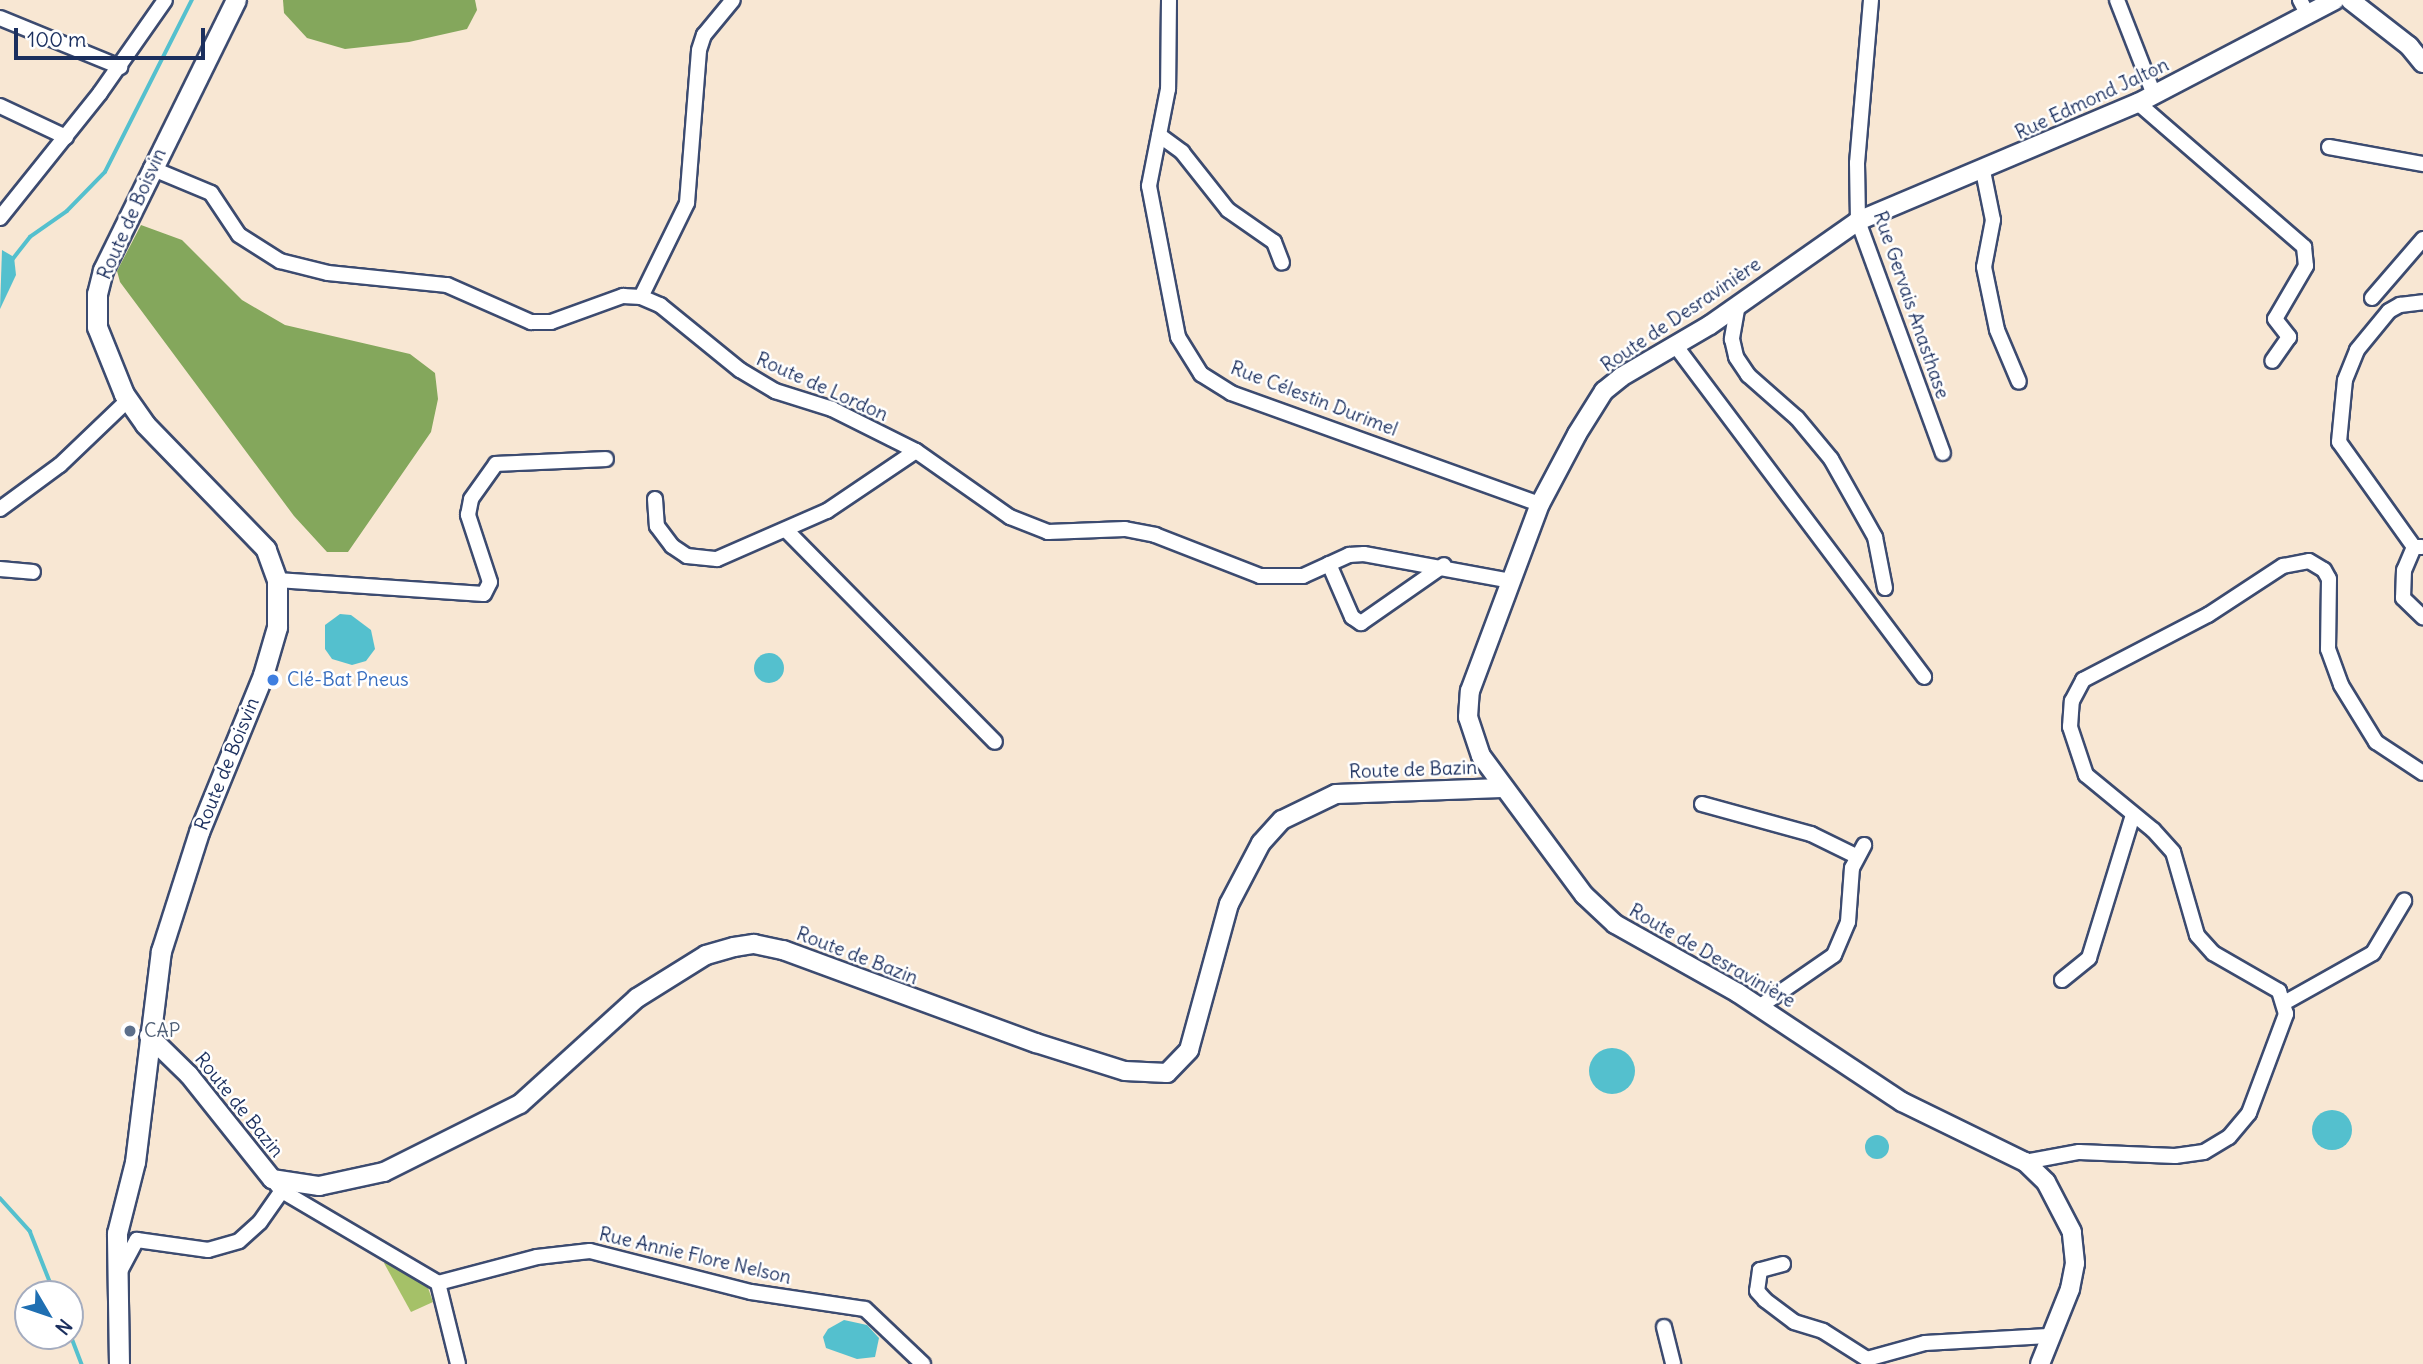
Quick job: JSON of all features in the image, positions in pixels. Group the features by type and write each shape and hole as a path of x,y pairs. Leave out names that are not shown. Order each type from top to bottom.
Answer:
{"main road":[{"name":"Route de Boisvin","path":"119,1364 117,1233 135,1161 149,1036 171,912 262,675 277,627 278,580 266,549 145,424 128,400 109,366 97,327 97,294 103,270 151,168 236,0"}],"street":[{"path":"0,218 120,66 165,0"},
{"path":"151,168 211,193 239,234 280,261 328,272 447,285 531,322 551,322 623,296 641,297 687,203 699,50 704,35 733,0"},
{"name":"Rue Célestin Durimel","path":"1170,0 1168,89 1149,186 1178,337 1200,374 1231,393 1540,505"},
{"name":"Rue Gervais Anasthase","path":"1871,0 1857,163 1858,221 1943,453"},
{"path":"2117,0 2146,99 2304,247 2306,266 2275,319 2289,337 2272,362"},
{"name":"Rue Edmond Jalton","path":"1858,221 1983,171 2146,99 2304,7 2335,0"},
{"path":"2350,0 2409,46 2423,63"},
{"path":"0,18 120,66"},
{"path":"0,106 66,137"},
{"path":"1159,135 1182,152 1228,210 1274,242 1282,262"},
{"path":"2329,148 2423,164"},
{"path":"1983,171 1993,220 1984,267 1997,330 2019,382"},
{"name":"Route de Desravinière","path":"1858,221 1738,304 1604,391 1540,505 1470,691 1468,717 1481,756 1502,788 1584,895 1615,924 1759,1007 1902,1102 2025,1162 2046,1182 2072,1232 2075,1263 2070,1289 2048,1336 2040,1364"},
{"path":"2372,298 2423,239"},
{"name":"Route de Lordon","path":"641,297 660,305 740,370 775,391 832,409 916,451 1010,517 1048,532 1125,529 1155,535 1260,576 1303,576 1329,564 1364,554 1444,565 1511,581"},
{"path":"2423,302 2400,305 2389,311 2357,350 2345,380 2339,442 2419,547 2404,570 2403,598 2423,617"},
{"path":"1738,304 1732,339 1736,357 1748,375 1790,411 1831,459 1875,537 1885,588"},
{"path":"1675,345 1924,677"},
{"path":"0,509 60,465 128,400"},
{"path":"655,499 662,536 687,556 717,559 787,531 854,495 916,451"},
{"path":"278,580 484,594 489,582 468,514 471,499 496,464 606,458"},
{"path":"787,531 995,742"},
{"path":"2025,1162 2079,1152 2175,1156 2204,1152 2229,1137 2249,1113 2281,1035 2284,1003 2279,991 2213,953 2197,936 2173,852 2086,775 2077,757 2070,727 2077,688 2096,670 2168,637 2298,562 2316,564 2329,579 2328,649 2363,726 2376,742 2423,772"},
{"path":"1329,564 1352,617 1361,623 1444,565"},
{"path":"0,569 33,572"},
{"path":"1468,789 1481,756"},
{"name":"Route de Bazin","path":"149,1036 181,1066 277,1185 318,1186 384,1172 520,1104 597,1030 656,986 706,955 754,944 783,950 866,984 1125,1071 1167,1073 1189,1050 1205,978 1229,904 1261,843 1282,820 1336,794 1502,788"},
{"path":"1702,804 1860,850 1848,922 1834,955 1759,1007"},
{"path":"2062,980 2089,958 2133,815"},
{"path":"2284,1003 2373,953 2404,901"},
{"path":"116,1277 137,1240 208,1250 239,1241 251,1232 277,1185 438,1283 458,1364"},
{"name":"Rue Annie Flore Nelson","path":"438,1283 537,1257 590,1251 751,1292 865,1309 923,1364"},
{"path":"1783,1264 1760,1270 1757,1291 1794,1322 1823,1331 1867,1359 1884,1361 1925,1343 2048,1336"},
{"path":"1664,1327 1673,1364"}],"green space":[{"path":"283,0 475,0 477,10 467,29 409,42 345,49 307,38 284,13"},
{"path":"141,225 182,240 242,300 285,325 410,354 435,373 438,399 431,432 348,552 327,552 294,516 120,282 117,271"},
{"path":"401,1262 427,1285 433,1302 411,1312 384,1263"}],"water":[{"path":"2,250 14,257 16,275 0,309"},
{"path":"340,614 351,615 371,630 375,649 366,661 352,665 332,659 325,649 325,625"},
{"path":"769,653 780,657 784,668 780,679 769,683 758,679 754,668 758,657"},
{"path":"1612,1048 1628,1055 1635,1071 1628,1087 1612,1094 1596,1087 1589,1071 1596,1055"},
{"path":"2332,1110 2340,1111 2346,1116 2351,1122 2351,1138 2346,1144 2340,1149 2332,1150 2324,1149 2318,1144 2313,1138 2312,1130 2313,1122 2318,1116 2324,1111"},
{"path":"1877,1135 1885,1139 1889,1147 1885,1155 1877,1159 1869,1155 1865,1147 1869,1139"},
{"path":"844,1320 867,1325 879,1338 875,1357 857,1359 826,1348 823,1337 828,1329"}],"waterway":[{"path":"12,260 30,237 67,211 105,172 192,0"},
{"path":"0,1198 30,1231 49,1280"},
{"path":"77,1350 82,1364"}],"place":[{"name":"Clé-Bat Pneus","path":"273,680"},
{"name":"CAP","path":"130,1031"}]}
